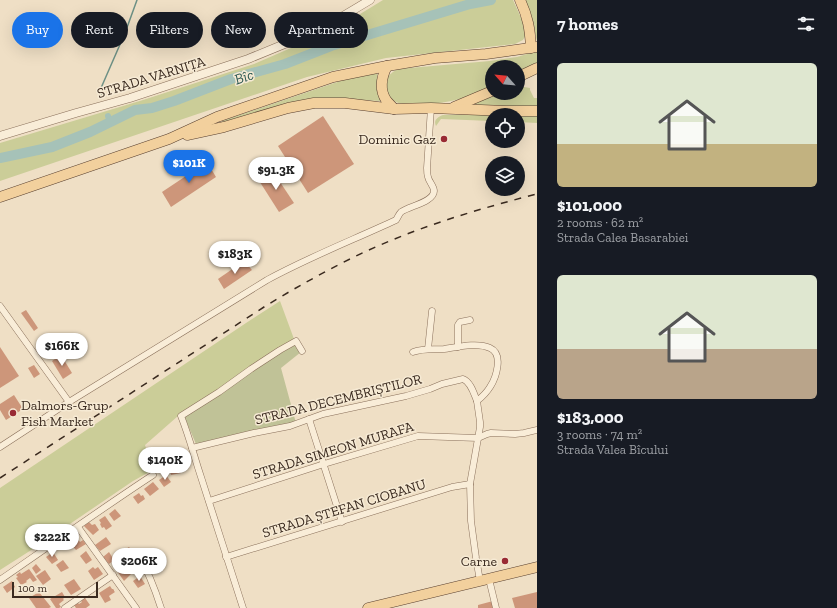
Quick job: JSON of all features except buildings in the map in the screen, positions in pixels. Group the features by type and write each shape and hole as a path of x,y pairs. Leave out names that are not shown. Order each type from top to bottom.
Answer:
{"main road":[{"path":"0,197 169,139 217,117 333,77 435,58 486,54 534,47 525,12 520,0"},
{"path":"387,66 382,82 382,90 385,99 394,109"},
{"path":"525,74 537,68"},
{"path":"450,109 485,94"},
{"path":"169,139 224,127 282,110 314,103 345,103 394,109 431,108 537,111"},
{"path":"368,608 537,567"}],"street":[{"name":"STRADA VARNIȚA","path":"0,136 130,98 248,59 304,36 333,22 370,0"},
{"path":"0,447 69,402 272,277 323,252 396,220 403,211 431,198 434,191 428,176 427,168 431,108"},
{"path":"0,306 69,402"},
{"path":"428,349 432,311"},
{"path":"458,347 458,325 460,322 470,320"},
{"path":"243,608 181,416 289,344 296,341 302,351"},
{"path":"413,352 421,349 438,350 458,347 486,347 492,349 496,353 498,364 493,381 489,389 478,401 480,422 470,484 471,521 476,558 496,608"},
{"name":"STRADA DECEMBRIȘTILOR","path":"192,448 290,426 323,414 418,393 442,384 463,379 465,379 468,383 478,401"},
{"path":"309,419 342,522"},
{"name":"STRADA SIMEON MURAFA","path":"209,501 418,436 478,438 491,433 524,434 537,430"},
{"path":"0,580 153,475"},
{"name":"STRADA ȘTEFAN CIOBANU","path":"226,557 452,487 470,484"},
{"path":"78,527 136,608"},
{"path":"138,554 148,573 161,608"},
{"path":"65,608 113,575"}],"green space":[{"path":"383,0 513,0 523,22 526,35 523,40 515,44 386,58 307,77 0,181 0,143 143,100 254,64 291,48 368,48 368,12 363,12"},
{"path":"525,0 537,0 537,41 529,9"},
{"path":"537,51 537,64 525,70 525,60 497,60 517,57"},
{"path":"485,61 485,90 462,98 434,104 398,103 391,99 387,91 386,83 390,74 398,69"},
{"path":"377,73 381,101 343,99 223,124 222,121 346,79"},
{"path":"525,87 530,88 534,98 537,98 537,108 474,105 475,102 485,97 485,100 525,100"},
{"path":"485,114 485,121 441,119 436,126 436,119 443,115"},
{"path":"525,114 537,114 537,123 525,122"},
{"path":"280,301 294,339 178,416 145,445 153,470 133,481 0,570 0,488"},
{"path":"294,344 301,352 281,368 296,423 196,444 184,416"}],"waterway":[{"path":"102,97 101,88 125,33 137,0"},
{"name":"Bîc","path":"0,158 52,147 90,132 135,110 152,108 174,101 231,79 285,64 331,46 470,4 491,0"},
{"name":"Bîc","path":"108,116 110,122"}],"railway":[{"path":"0,478 264,307 330,269 374,248 420,229 537,194"}],"place":[{"name":"Dominic Gaz","path":"444,139"},
{"name":"Dalmors-Grup Fish Market","path":"13,413"},
{"name":"Carne","path":"505,561"}]}
